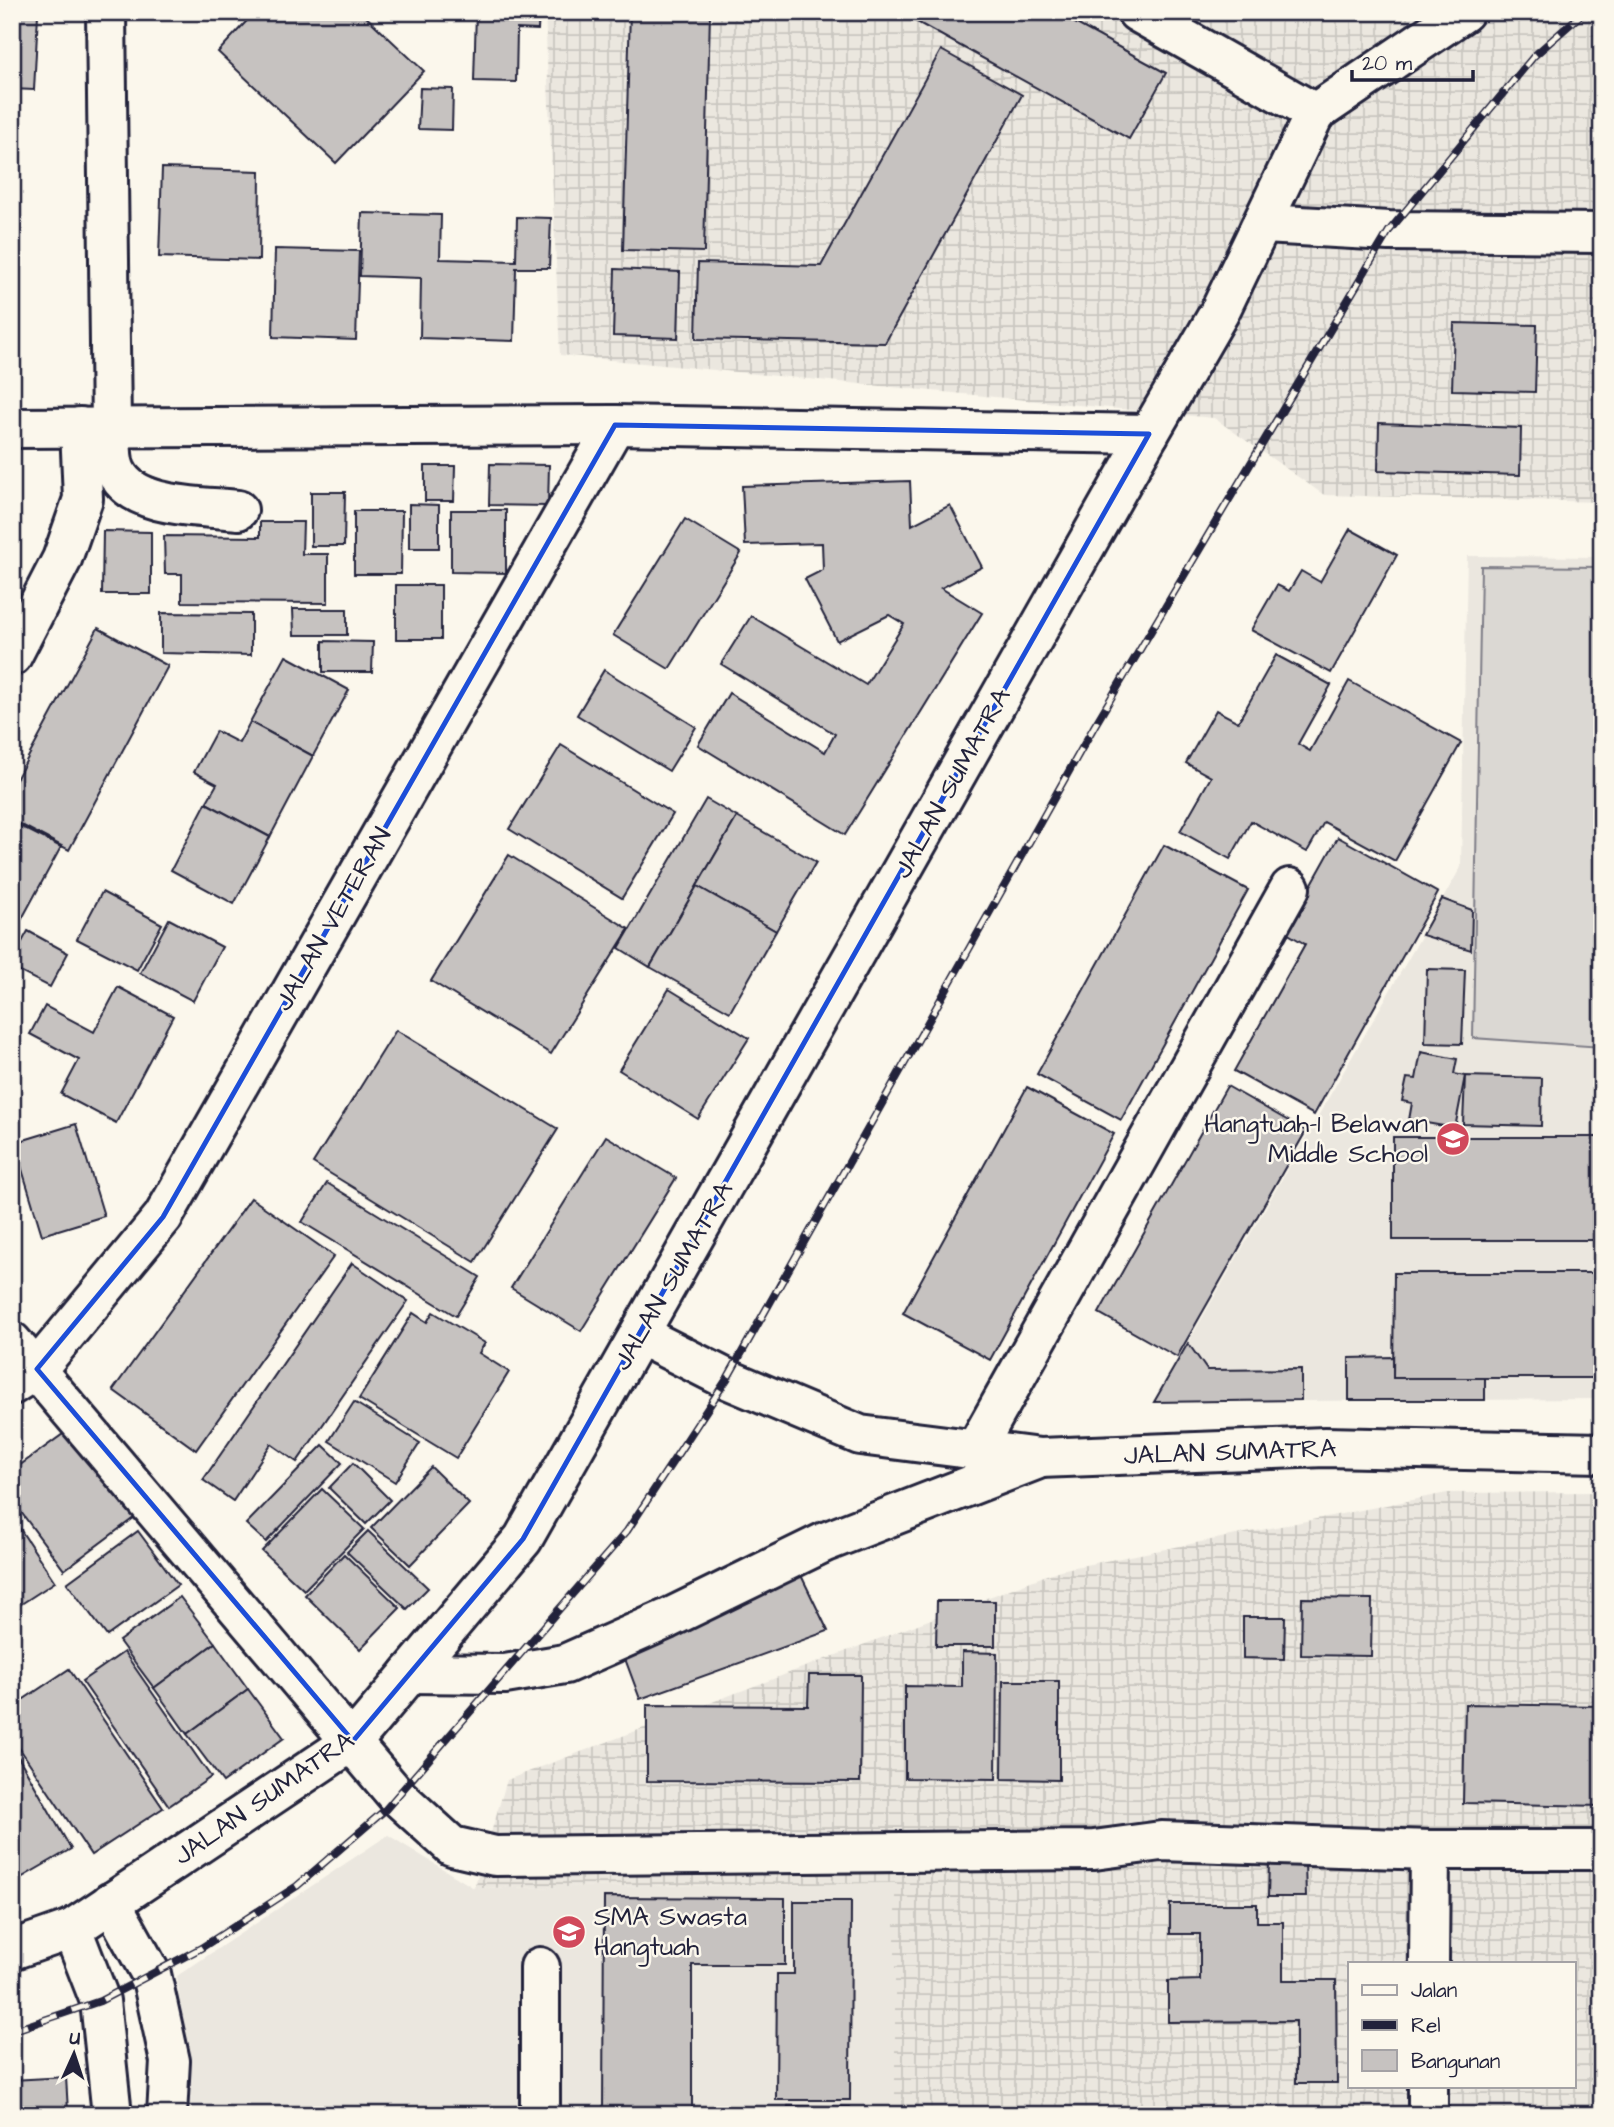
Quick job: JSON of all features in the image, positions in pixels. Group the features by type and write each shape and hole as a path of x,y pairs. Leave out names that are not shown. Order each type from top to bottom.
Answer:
{"main road":[{"path":"12,656 62,559 83,499 95,427 106,12"},
{"path":"1137,12 1315,113 1464,12"},
{"name":"JALAN SUMATRA","path":"12,1950 72,1929 353,1741 523,1539 1219,313 1315,113"},
{"path":"1264,224 1389,231 1602,233"},
{"path":"12,428 615,425 1149,434"},
{"name":"JALAN VETERAN","path":"20,1365 163,1217 615,425"},
{"path":"95,427 117,474 138,492 155,501 238,510"},
{"path":"975,1450 1290,888"},
{"name":"JALAN SUMATRA","path":"640,1335 727,1379 860,1435 1040,1458 1325,1447 1602,1453"},
{"path":"20,1365 353,1741 397,1796 452,1846 495,1856 1094,1850 1161,1841 1430,1850 1602,1850"},
{"path":"410,1673 505,1674 565,1664 667,1619 825,1542 1040,1458"},
{"path":"1429,1962 1430,1850"},
{"path":"111,1902 151,1974 170,2061 167,2115"},
{"path":"72,1929 100,2001 112,2115"},
{"path":"540,1967 540,2115"},
{"path":"1428,2088 1428,2115"}],"highlighted area":[{"path":"615,425 1149,434 523,1539 353,1741 37,1369 163,1217"}],"shaded area":[{"path":"545,12 1602,12 1602,502 1324,495 1214,418 560,355"},
{"name":"Hangtuah-1 Belawan Middle School","path":"1467,556 1602,557 1602,1399 1154,1402 1461,867"},
{"path":"1481,566 1602,567 1602,1047 1473,1038"},
{"path":"1602,1492 1602,2115 895,2115 895,1883 474,1888 507,1780 1060,1570 1447,1493"},
{"name":"SMA Swasta Hangtuah","path":"388,1835 474,1888 896,1883 895,2115 191,2115 177,1976"}],"building":[{"path":"12,12 38,14 34,90 12,89"},
{"path":"255,12 361,12 424,71 336,163 218,52"},
{"path":"476,12 539,12 538,30 517,29 516,82 474,81"},
{"path":"630,12 710,12 704,252 623,250"},
{"path":"899,12 1055,12 1166,73 1129,139"},
{"path":"941,50 1022,95 885,343 696,339 698,263 821,266"},
{"path":"420,88 453,89 452,130 418,129"},
{"path":"12,122 22,122 16,231 12,231"},
{"path":"162,168 260,171 259,260 159,257"},
{"path":"362,213 441,215 440,259 516,261 517,217 551,218 549,268 516,268 514,341 420,338 421,278 360,276"},
{"path":"275,249 359,251 356,340 273,337"},
{"path":"615,269 680,272 678,338 613,336"},
{"path":"12,276 20,277 16,358 12,358"},
{"path":"1454,323 1537,325 1535,392 1452,390"},
{"path":"1379,423 1521,428 1520,475 1378,471"},
{"path":"490,464 549,465 548,506 489,505"},
{"path":"425,466 455,466 454,501 425,501"},
{"path":"910,481 912,525 950,505 982,567 941,588 982,613 845,835 698,745 729,693 825,752 835,734 721,664 751,616 866,685 904,624 889,615 837,641 805,579 823,570 822,543 745,545 742,486"},
{"path":"311,492 345,492 344,546 311,546"},
{"path":"409,504 439,505 439,548 409,548"},
{"path":"451,510 506,510 506,573 451,572"},
{"path":"354,511 402,511 401,574 354,574"},
{"path":"685,519 741,553 669,669 613,635"},
{"path":"260,522 303,522 302,554 328,554 328,603 182,602 182,574 165,574 164,536 260,537"},
{"path":"1350,529 1397,555 1331,673 1251,630 1277,585 1289,591 1301,571 1320,582"},
{"path":"103,531 151,532 151,594 102,594"},
{"path":"396,585 441,585 441,639 396,639"},
{"path":"293,609 347,609 347,635 294,635"},
{"path":"161,613 251,614 251,655 161,653"},
{"path":"98,628 168,666 69,850 12,820 12,787"},
{"path":"323,641 373,642 372,672 323,672"},
{"path":"1276,655 1331,685 1298,744 1310,751 1349,681 1461,743 1395,861 1324,822 1307,852 1251,821 1230,859 1180,831 1211,777 1186,763 1216,710 1238,722"},
{"path":"286,656 349,690 313,756 250,722"},
{"path":"604,670 696,727 669,771 577,715"},
{"path":"250,722 313,756 270,837 206,803 217,784 194,772 216,731 239,743"},
{"path":"561,745 673,814 622,898 509,829"},
{"path":"706,799 737,817 650,967 619,948"},
{"path":"206,803 270,837 234,904 171,870"},
{"path":"737,817 816,862 776,931 697,886"},
{"path":"12,822 61,847 12,937"},
{"path":"1338,837 1438,893 1314,1115 1234,1071 1305,944 1285,932"},
{"path":"1164,845 1248,890 1121,1120 1037,1074"},
{"path":"509,855 629,929 551,1054 431,981"},
{"path":"697,886 776,931 730,1012 650,967"},
{"path":"102,892 162,924 137,970 77,939"},
{"path":"1442,899 1472,910 1471,950 1422,935"},
{"path":"169,919 222,947 193,1001 140,973"},
{"path":"28,931 68,953 50,987 12,968 12,960"},
{"path":"1427,969 1465,970 1462,1044 1425,1043"},
{"path":"118,987 173,1016 116,1123 61,1094 79,1060 30,1034 45,1006 94,1032"},
{"path":"669,989 749,1038 698,1119 619,1070"},
{"path":"396,1030 558,1129 475,1262 313,1163"},
{"path":"1421,1052 1457,1059 1454,1074 1465,1076 1455,1128 1409,1120 1412,1103 1402,1101 1407,1078 1416,1079"},
{"path":"1465,1076 1542,1078 1541,1126 1463,1124"},
{"path":"1599,1084 1602,1084 1602,1130 1598,1130"},
{"path":"1227,1086 1306,1131 1177,1357 1099,1313"},
{"path":"1027,1087 1114,1134 990,1360 903,1313"},
{"path":"76,1124 104,1216 42,1235 14,1143"},
{"path":"606,1136 676,1178 581,1331 511,1288"},
{"path":"1393,1137 1602,1137 1602,1240 1393,1240"},
{"path":"327,1183 480,1277 456,1316 302,1222"},
{"path":"251,1198 334,1256 196,1450 113,1390"},
{"path":"352,1263 408,1301 297,1462 271,1444 233,1501 203,1480"},
{"path":"1394,1273 1602,1273 1602,1378 1393,1378"},
{"path":"433,1312 485,1343 479,1353 509,1372 456,1458 359,1399 413,1313 427,1322"},
{"path":"1188,1343 1207,1370 1301,1369 1301,1400 1154,1402"},
{"path":"1393,1357 1393,1378 1485,1378 1485,1400 1349,1400 1349,1358"},
{"path":"354,1402 420,1443 395,1482 329,1441"},
{"path":"70,1429 135,1517 64,1570 12,1500 12,1471"},
{"path":"323,1445 342,1463 266,1542 246,1524"},
{"path":"353,1463 390,1500 366,1524 329,1488"},
{"path":"431,1467 469,1504 410,1565 371,1528"},
{"path":"322,1489 364,1529 304,1590 262,1551"},
{"path":"12,1517 55,1582 12,1610"},
{"path":"138,1531 178,1585 107,1636 67,1583"},
{"path":"368,1531 428,1588 407,1609 347,1552"},
{"path":"344,1554 400,1608 360,1649 305,1595"},
{"path":"799,1571 828,1631 640,1699 624,1656"},
{"path":"180,1597 215,1643 154,1688 119,1641"},
{"path":"1302,1598 1372,1599 1371,1656 1301,1655"},
{"path":"937,1601 995,1601 995,1646 936,1646"},
{"path":"1243,1617 1285,1617 1284,1659 1243,1658"},
{"path":"215,1643 248,1689 187,1734 154,1688"},
{"path":"124,1652 211,1777 169,1806 82,1681"},
{"path":"962,1652 997,1653 996,1779 905,1778 905,1686 962,1687"},
{"path":"69,1669 163,1808 91,1855 12,1737 12,1707"},
{"path":"809,1675 861,1675 860,1782 647,1781 647,1705 808,1706"},
{"path":"1003,1681 1059,1681 1059,1780 1002,1779"},
{"path":"248,1689 284,1738 223,1782 187,1734"},
{"path":"1465,1704 1602,1706 1602,1806 1463,1803"},
{"path":"12,1746 71,1849 12,1883"},
{"path":"1269,1862 1305,1862 1306,1897 1268,1897"},
{"path":"604,1897 785,1898 785,1965 692,1965 692,2115 603,2115"},
{"path":"794,1901 851,1901 850,2100 776,2100 777,1974 794,1974"},
{"path":"1170,1904 1257,1904 1257,1922 1283,1922 1283,1980 1336,1980 1337,2083 1296,2083 1296,2021 1168,2022 1168,1981 1200,1980 1200,1934 1170,1934"},
{"path":"66,2077 68,2111 12,2115 12,2080"},
{"path":"788,2106 850,2107 850,2115 787,2115"}],"railway":[{"path":"12,2031 100,2001 201,1948 297,1886 385,1810 627,1531 727,1379 1095,725 1389,231 1534,56 1584,12"}],"place":[{"name":"Hangtuah-1 Belawan Middle School","path":"1453,1139"},
{"name":"SMA Swasta Hangtuah","path":"569,1932"}]}
